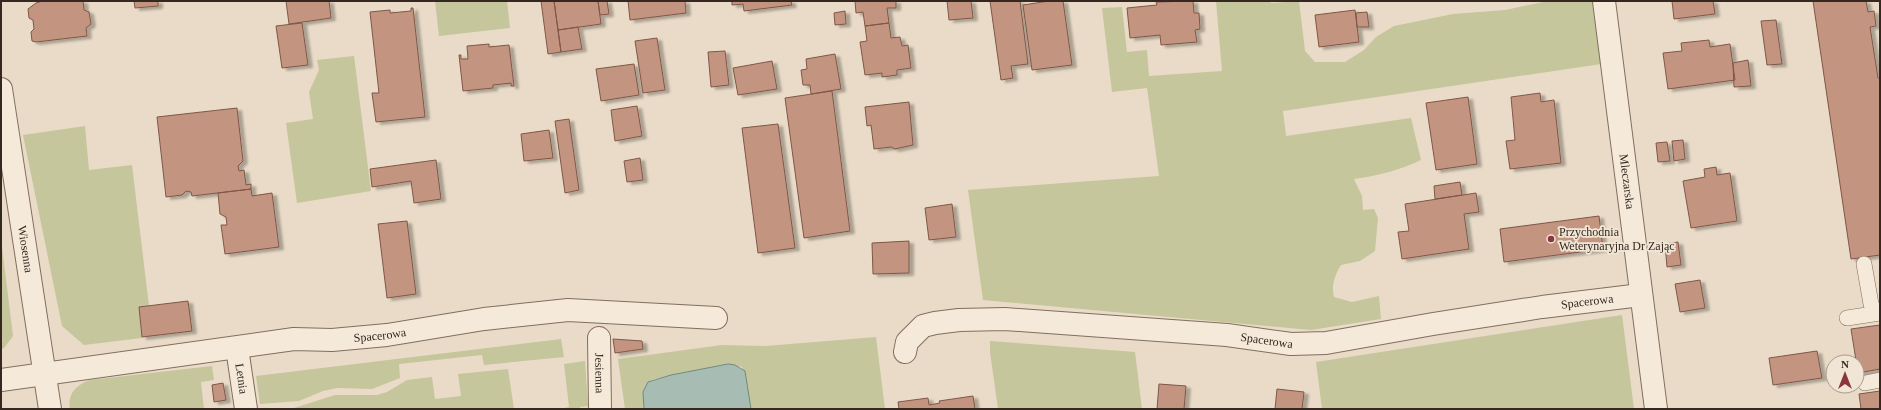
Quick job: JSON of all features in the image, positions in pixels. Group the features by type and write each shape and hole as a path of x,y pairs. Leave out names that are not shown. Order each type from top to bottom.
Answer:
{"street":[{"name":"Mleczarska","path":"1604,1 1656,409"},
{"name":"Wiosenna","path":"1,89 50,409"},
{"name":"Spacerowa","path":"905,352 907,342 924,326 959,320 1005,319 1227,335 1291,344 1326,343 1441,322 1641,295"},
{"name":"Spacerowa","path":"1,380 294,339 332,340 387,335 499,317 568,310 716,318"},
{"name":"Jesienna","path":"598,338 600,409"},
{"name":"Letnia","path":"237,348 246,409"}],"lane":[{"path":"1864,264 1871,304 1873,308 1880,312"},
{"path":"1847,318 1880,312"}],"green space":[{"path":"435,1 507,1 510,28 439,36"},
{"path":"1216,1 1271,1 1271,3 1299,1 1305,51 1315,62 1345,62 1364,50 1376,37 1394,26 1453,14 1505,10 1548,1 1594,1 1601,64 1283,111 1286,136 1411,118 1421,160 1388,172 1354,179 1362,196 1363,210 1374,209 1378,218 1375,251 1360,261 1341,265 1335,276 1333,284 1334,297 1352,302 1379,296 1381,319 1311,330 983,300 968,190 1159,176 1147,88 1112,92 1102,8 1122,7 1127,52 1147,50 1149,76 1222,71"},
{"path":"354,56 371,191 297,203 286,123 313,119 309,92 319,70 317,60"},
{"path":"85,126 89,170 132,165 149,306 139,308 142,338 84,345 62,326 23,135"},
{"path":"1,239 13,336 4,348 1,349"},
{"path":"1622,315 1634,409 1322,409 1316,362"},
{"path":"876,337 885,409 751,409 742,367 728,364 654,379 648,382 643,403 644,409 625,409 618,359 722,345 766,346"},
{"path":"561,339 564,357 484,365 482,355 399,364 400,378 372,389 337,388 323,391 299,401 260,404 256,376"},
{"path":"990,341 1135,352 1142,409 998,409 990,352"},
{"path":"585,361 588,406 580,407 580,409 560,409 569,407 564,364"},
{"path":"212,366 214,380 201,382 204,409 70,409 69,404 71,395 77,387 90,380"},
{"path":"508,369 514,409 291,409 335,395 377,395 387,392 407,380 432,377 435,399 461,396 458,374"}],"shaded area":[{"path":"728,364 735,365 745,371 751,409 644,409 643,392 648,382 671,375"}],"building":[{"path":"42,1 83,1 84,10 89,12 91,24 86,28 87,36 36,42 32,41 31,32 34,29 33,20 29,18 28,9 36,3"},
{"path":"134,1 158,1 158,6 135,8"},
{"path":"286,1 329,1 331,18 289,24"},
{"path":"541,1 554,1 561,52 548,54"},
{"path":"554,1 598,1 601,24 558,30"},
{"path":"598,1 607,1 609,14 600,15"},
{"path":"628,1 685,1 686,13 630,20"},
{"path":"732,1 791,1 792,5 744,11 743,4 732,5"},
{"path":"855,1 896,1 896,8 887,8 889,23 865,26 863,12 856,13"},
{"path":"947,1 971,1 973,18 949,20"},
{"path":"990,1 1020,1 1028,64 1011,66 1013,78 1001,80"},
{"path":"1049,1 1063,1 1072,65 1032,70 1023,5"},
{"path":"1193,1 1194,13 1199,13 1200,29 1195,30 1197,42 1161,45 1160,35 1130,38 1127,8 1157,5 1156,2"},
{"path":"1672,1 1713,1 1715,14 1674,19"},
{"path":"1813,1 1866,1 1868,12 1874,11 1876,26 1870,27 1878,78 1880,78 1880,255 1851,259"},
{"path":"411,8 413,8 425,117 376,122 372,93 379,93 370,12 390,10 390,13 411,11"},
{"path":"1355,10 1359,42 1319,47 1315,15"},
{"path":"845,11 846,24 835,25 834,13"},
{"path":"1367,12 1369,27 1357,27 1356,13"},
{"path":"1776,20 1782,64 1767,65 1761,21"},
{"path":"302,23 308,65 282,68 276,26"},
{"path":"889,23 891,38 900,37 902,46 908,45 911,68 897,70 897,75 882,77 882,73 865,75 860,42 867,41 865,26"},
{"path":"578,27 582,49 561,52 558,30"},
{"path":"657,38 665,90 643,93 635,41"},
{"path":"1709,40 1710,47 1730,44 1735,80 1668,89 1663,53 1682,51 1681,43"},
{"path":"489,44 489,47 509,45 514,86 511,86 511,83 493,85 493,88 463,91 459,55 461,55 461,59 468,59 467,46"},
{"path":"725,51 729,85 711,87 708,52"},
{"path":"835,54 841,89 811,94 810,85 803,85 801,70 807,69 806,59"},
{"path":"1748,60 1751,86 1734,87 1733,63"},
{"path":"772,61 777,89 738,95 733,68"},
{"path":"634,64 639,95 601,101 596,69"},
{"path":"832,91 850,231 804,238 785,98"},
{"path":"1540,93 1541,102 1554,100 1561,163 1510,169 1506,141 1515,140 1511,97"},
{"path":"1468,97 1477,164 1436,170 1426,103"},
{"path":"909,102 913,145 895,149 891,147 874,149 871,125 867,126 865,107"},
{"path":"637,106 642,136 615,141 611,110"},
{"path":"237,108 243,161 238,166 239,171 244,170 246,185 251,184 251,189 192,196 191,192 186,191 182,195 166,197 157,117"},
{"path":"569,119 579,190 565,193 555,121"},
{"path":"778,124 795,248 758,253 742,128"},
{"path":"549,130 553,158 524,161 521,134"},
{"path":"1683,140 1685,159 1674,161 1672,141"},
{"path":"1667,142 1670,161 1658,162 1656,143"},
{"path":"640,158 643,180 627,182 624,161"},
{"path":"436,160 441,199 414,203 411,181 372,187 370,169"},
{"path":"1716,167 1717,175 1730,173 1737,221 1691,228 1683,181 1705,177 1704,169"},
{"path":"1460,182 1462,195 1435,199 1434,186"},
{"path":"251,189 252,196 272,193 279,247 225,254 221,225 227,225 226,217 220,214 218,193"},
{"path":"1476,193 1479,212 1464,214 1469,249 1402,259 1398,232 1409,231 1405,204"},
{"path":"952,204 956,237 929,240 925,208"},
{"name":"Przychodnia Weterynaryjna Dr Zając","path":"1599,216 1603,249 1504,262 1500,229"},
{"path":"407,221 416,294 387,298 378,224"},
{"path":"909,241 909,273 873,274 872,243"},
{"path":"1678,242 1681,265 1667,267 1665,244"},
{"path":"1700,280 1705,308 1680,312 1675,284"},
{"path":"188,301 192,331 142,337 139,307"},
{"path":"1880,325 1880,369 1865,372 1865,354 1855,354 1851,329"},
{"path":"613,339 642,341 643,349 615,353"},
{"path":"1817,351 1822,378 1773,385 1769,358"},
{"path":"223,383 226,400 214,402 212,385"},
{"path":"1159,384 1186,386 1184,409 1157,409"},
{"path":"1277,389 1304,392 1302,409 1275,409"},
{"path":"1880,391 1880,409 1861,409 1859,394"},
{"path":"973,396 975,409 899,409 898,402 928,398 929,405 940,403 939,401"}],"place":[{"name":"Przychodnia Weterynaryjna Dr Zając","path":"1551,239"}]}
